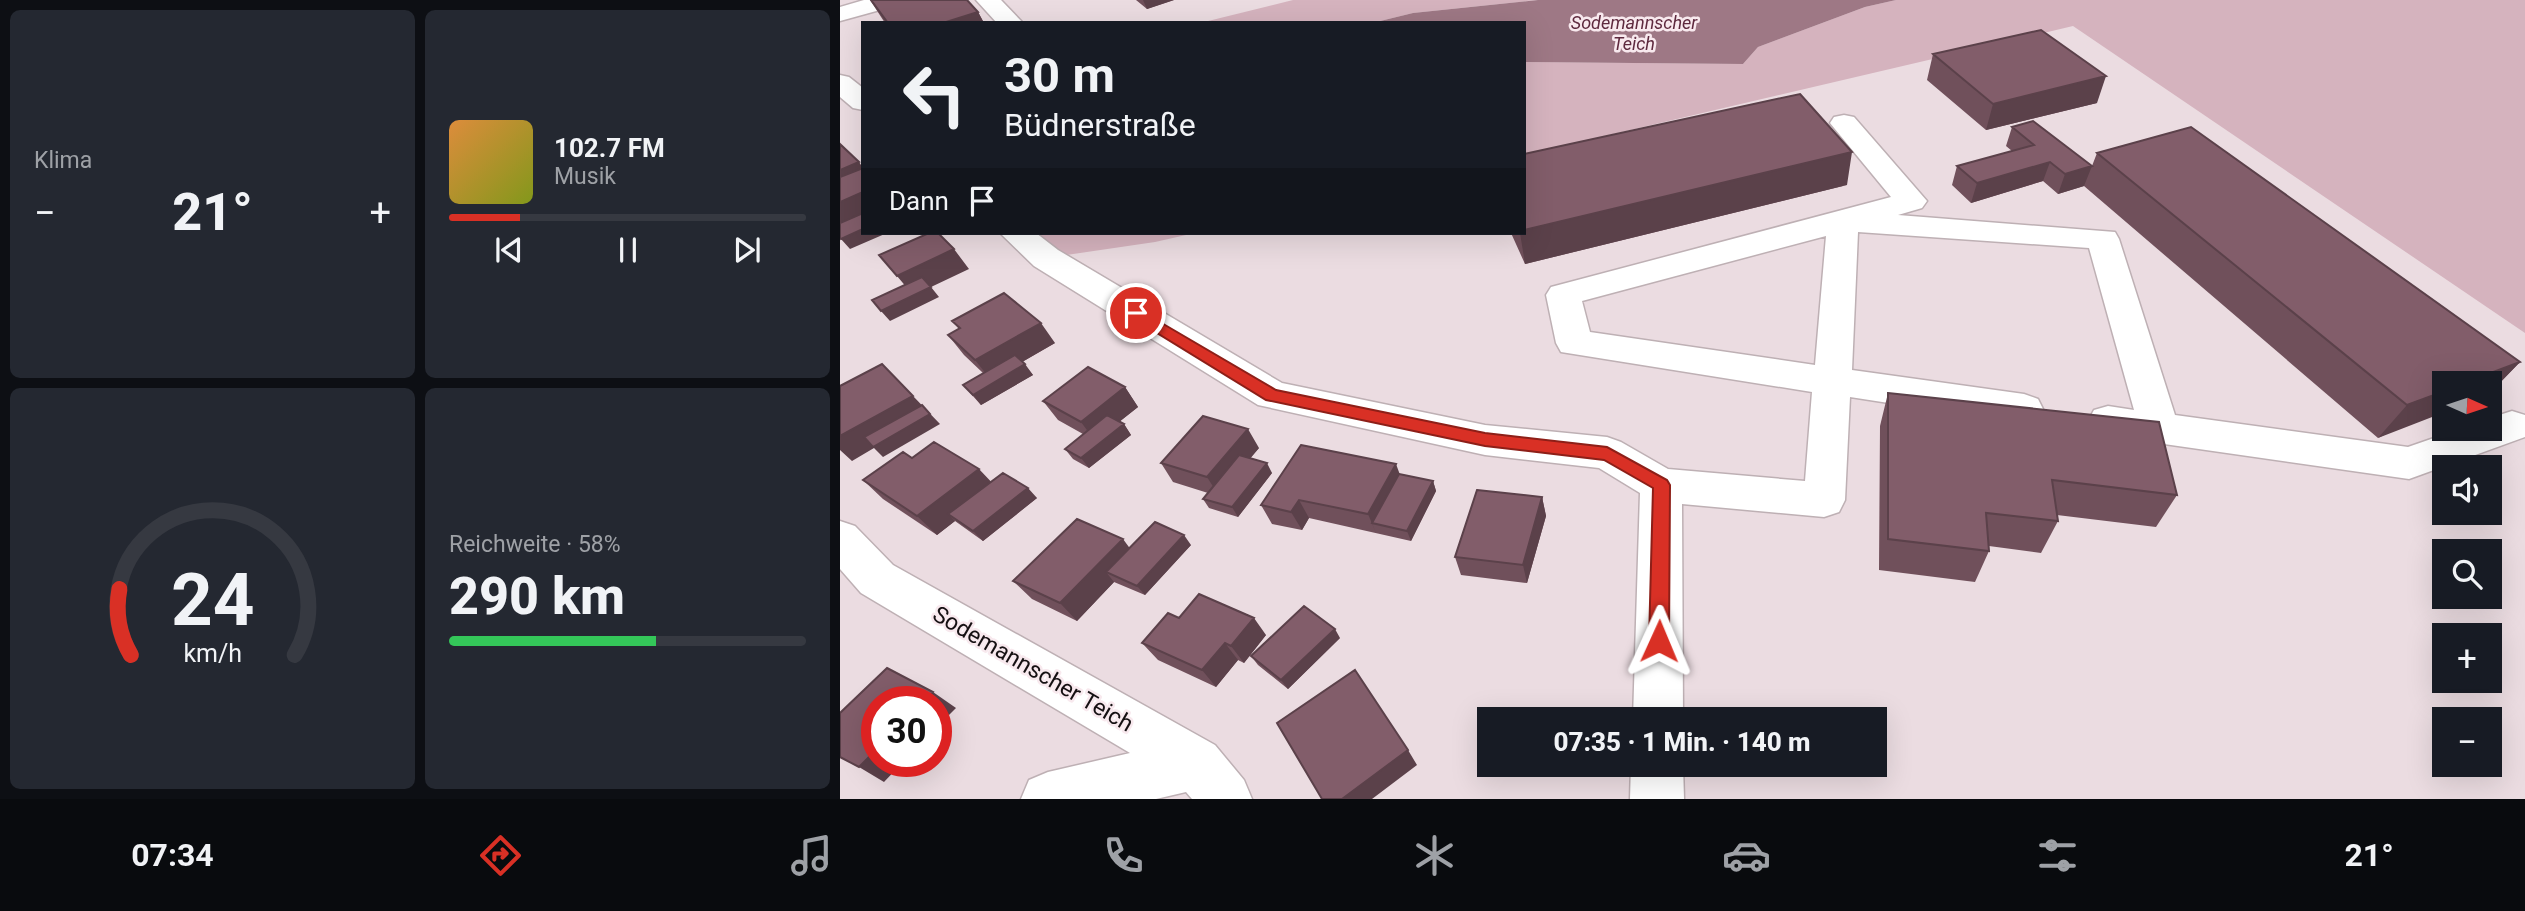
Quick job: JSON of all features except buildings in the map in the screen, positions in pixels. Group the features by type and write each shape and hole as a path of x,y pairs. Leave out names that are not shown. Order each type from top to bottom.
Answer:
{"street":[{"path":"840,14 890,0"},
{"path":"988,0 1009,21"},
{"path":"840,83 861,100"},
{"path":"1844,123 1911,201 1563,295 1574,343 2409,463 2512,426"},
{"path":"1018,235 1046,258 1272,396 1485,440 1607,453 1661,485 1825,500 1843,221"},
{"path":"1843,221 2103,239 2159,428"},
{"path":"1658,707 1661,485"},
{"name":"Sodemannscher Teich","path":"840,539 877,579 1211,781"},
{"path":"1657,777 1657,799"},
{"path":"1048,799 1211,781"}],"shaded area":[{"path":"1293,0 1537,0 1413,13 1380,21 1208,21"},
{"path":"1896,0 2525,0 2525,333 2073,26 1526,155 1526,62 1743,64 1758,47 1865,7"},
{"path":"1018,235 1186,235 1155,242 1046,258"}],"water":[{"name":"Sodemannscher Teich","path":"1538,0 1896,0 1865,7 1758,47 1743,64 1526,62 1526,21 1380,21 1413,13"}],"route":[{"path":"1136,313 1272,396 1485,440 1607,453 1661,485 1659,641"}]}
